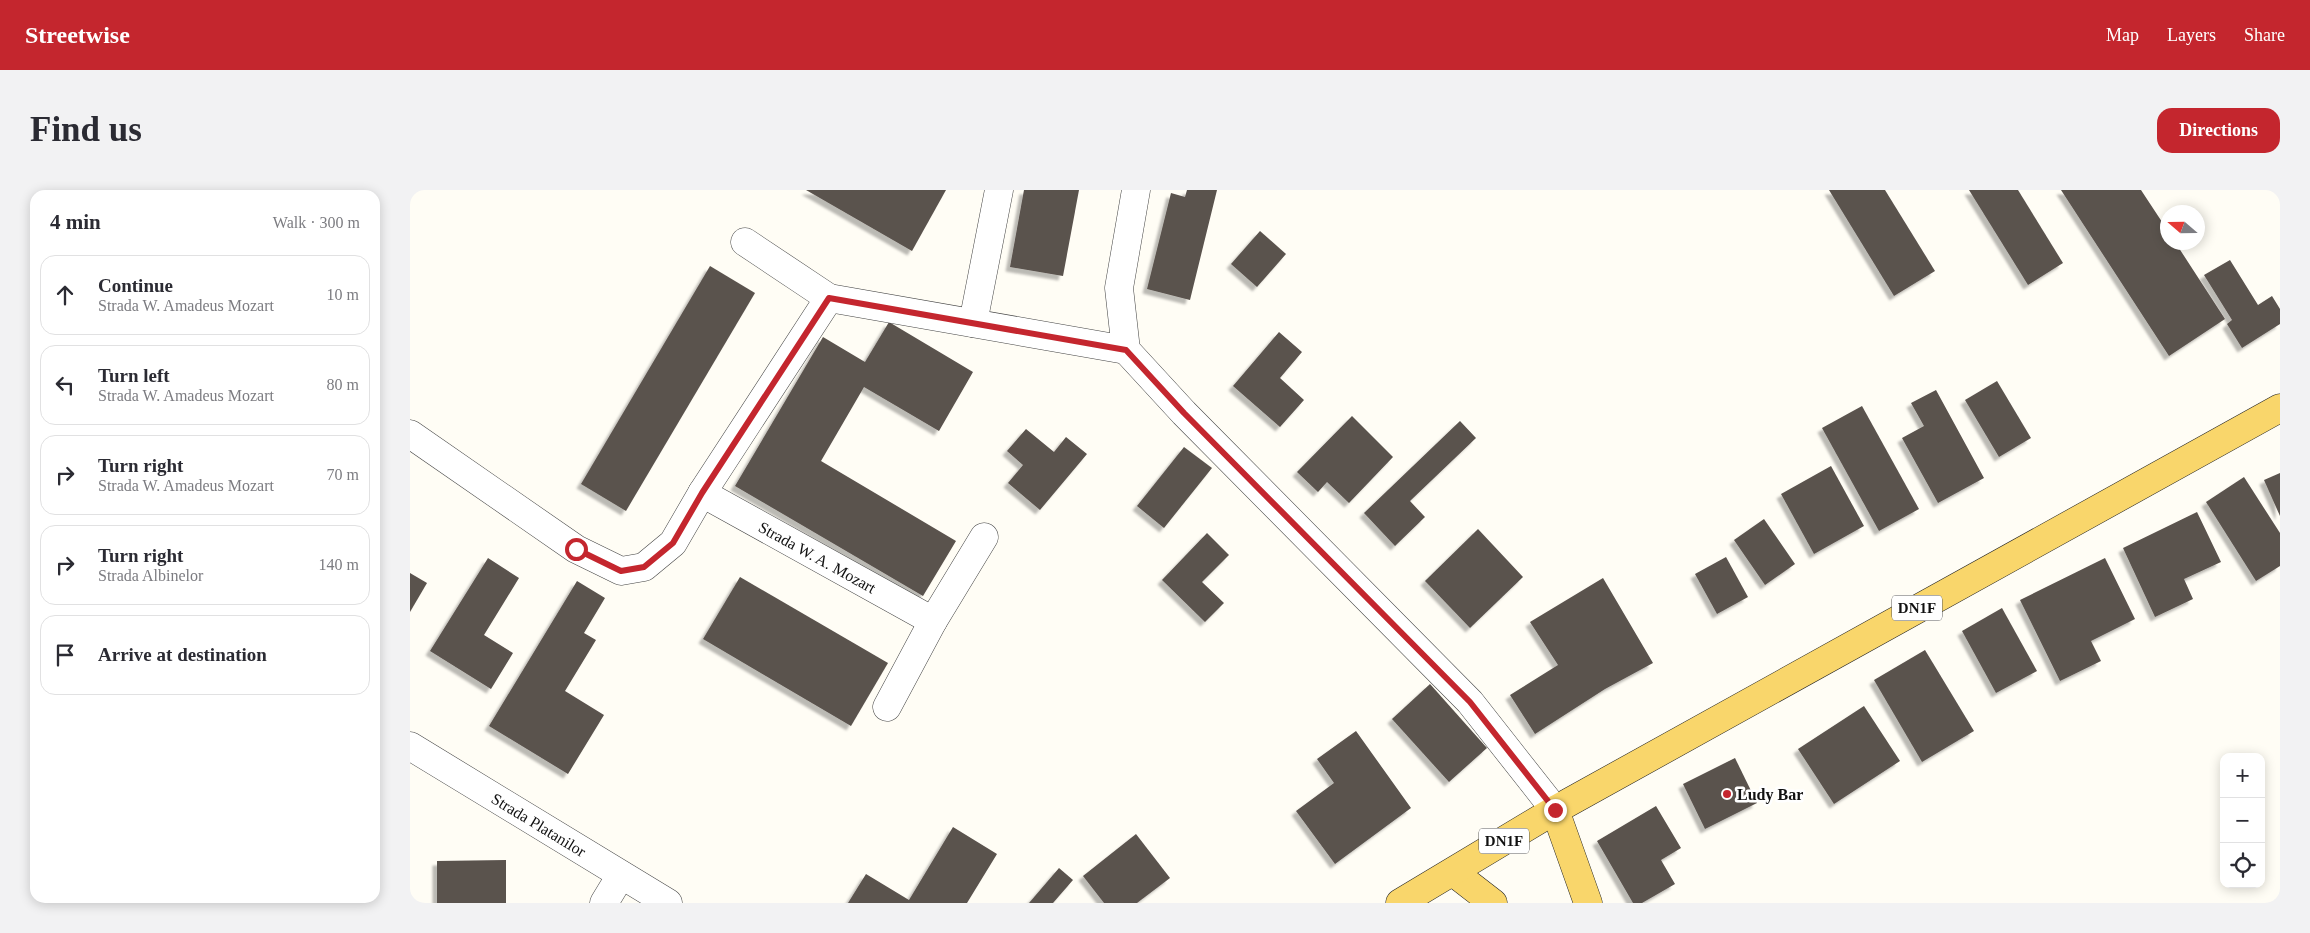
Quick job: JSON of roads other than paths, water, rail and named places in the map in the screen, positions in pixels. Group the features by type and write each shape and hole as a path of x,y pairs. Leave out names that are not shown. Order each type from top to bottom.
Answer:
{"main road":[{"name":"DN1F","path":"1400,903 1555,810 2280,408"},
{"path":"1555,810 1588,903"},
{"path":"1453,872 1493,903"}],"street":[{"path":"973,323 999,190"},
{"path":"1136,190 1118,288 1126,350 1184,413 1470,702 1555,810"},
{"path":"745,242 829,298 1126,350"},
{"path":"410,434 576,549 621,571 644,567 673,543 702,493 829,298"},
{"name":"Strada W. A. Mozart","path":"702,493 933,621"},
{"path":"888,707 933,621 984,537"},
{"name":"Strada Platanilor","path":"410,746 668,903"},
{"path":"604,903 621,875"}],"place":[{"name":"Ludy Bar","path":"1727,794"}]}
